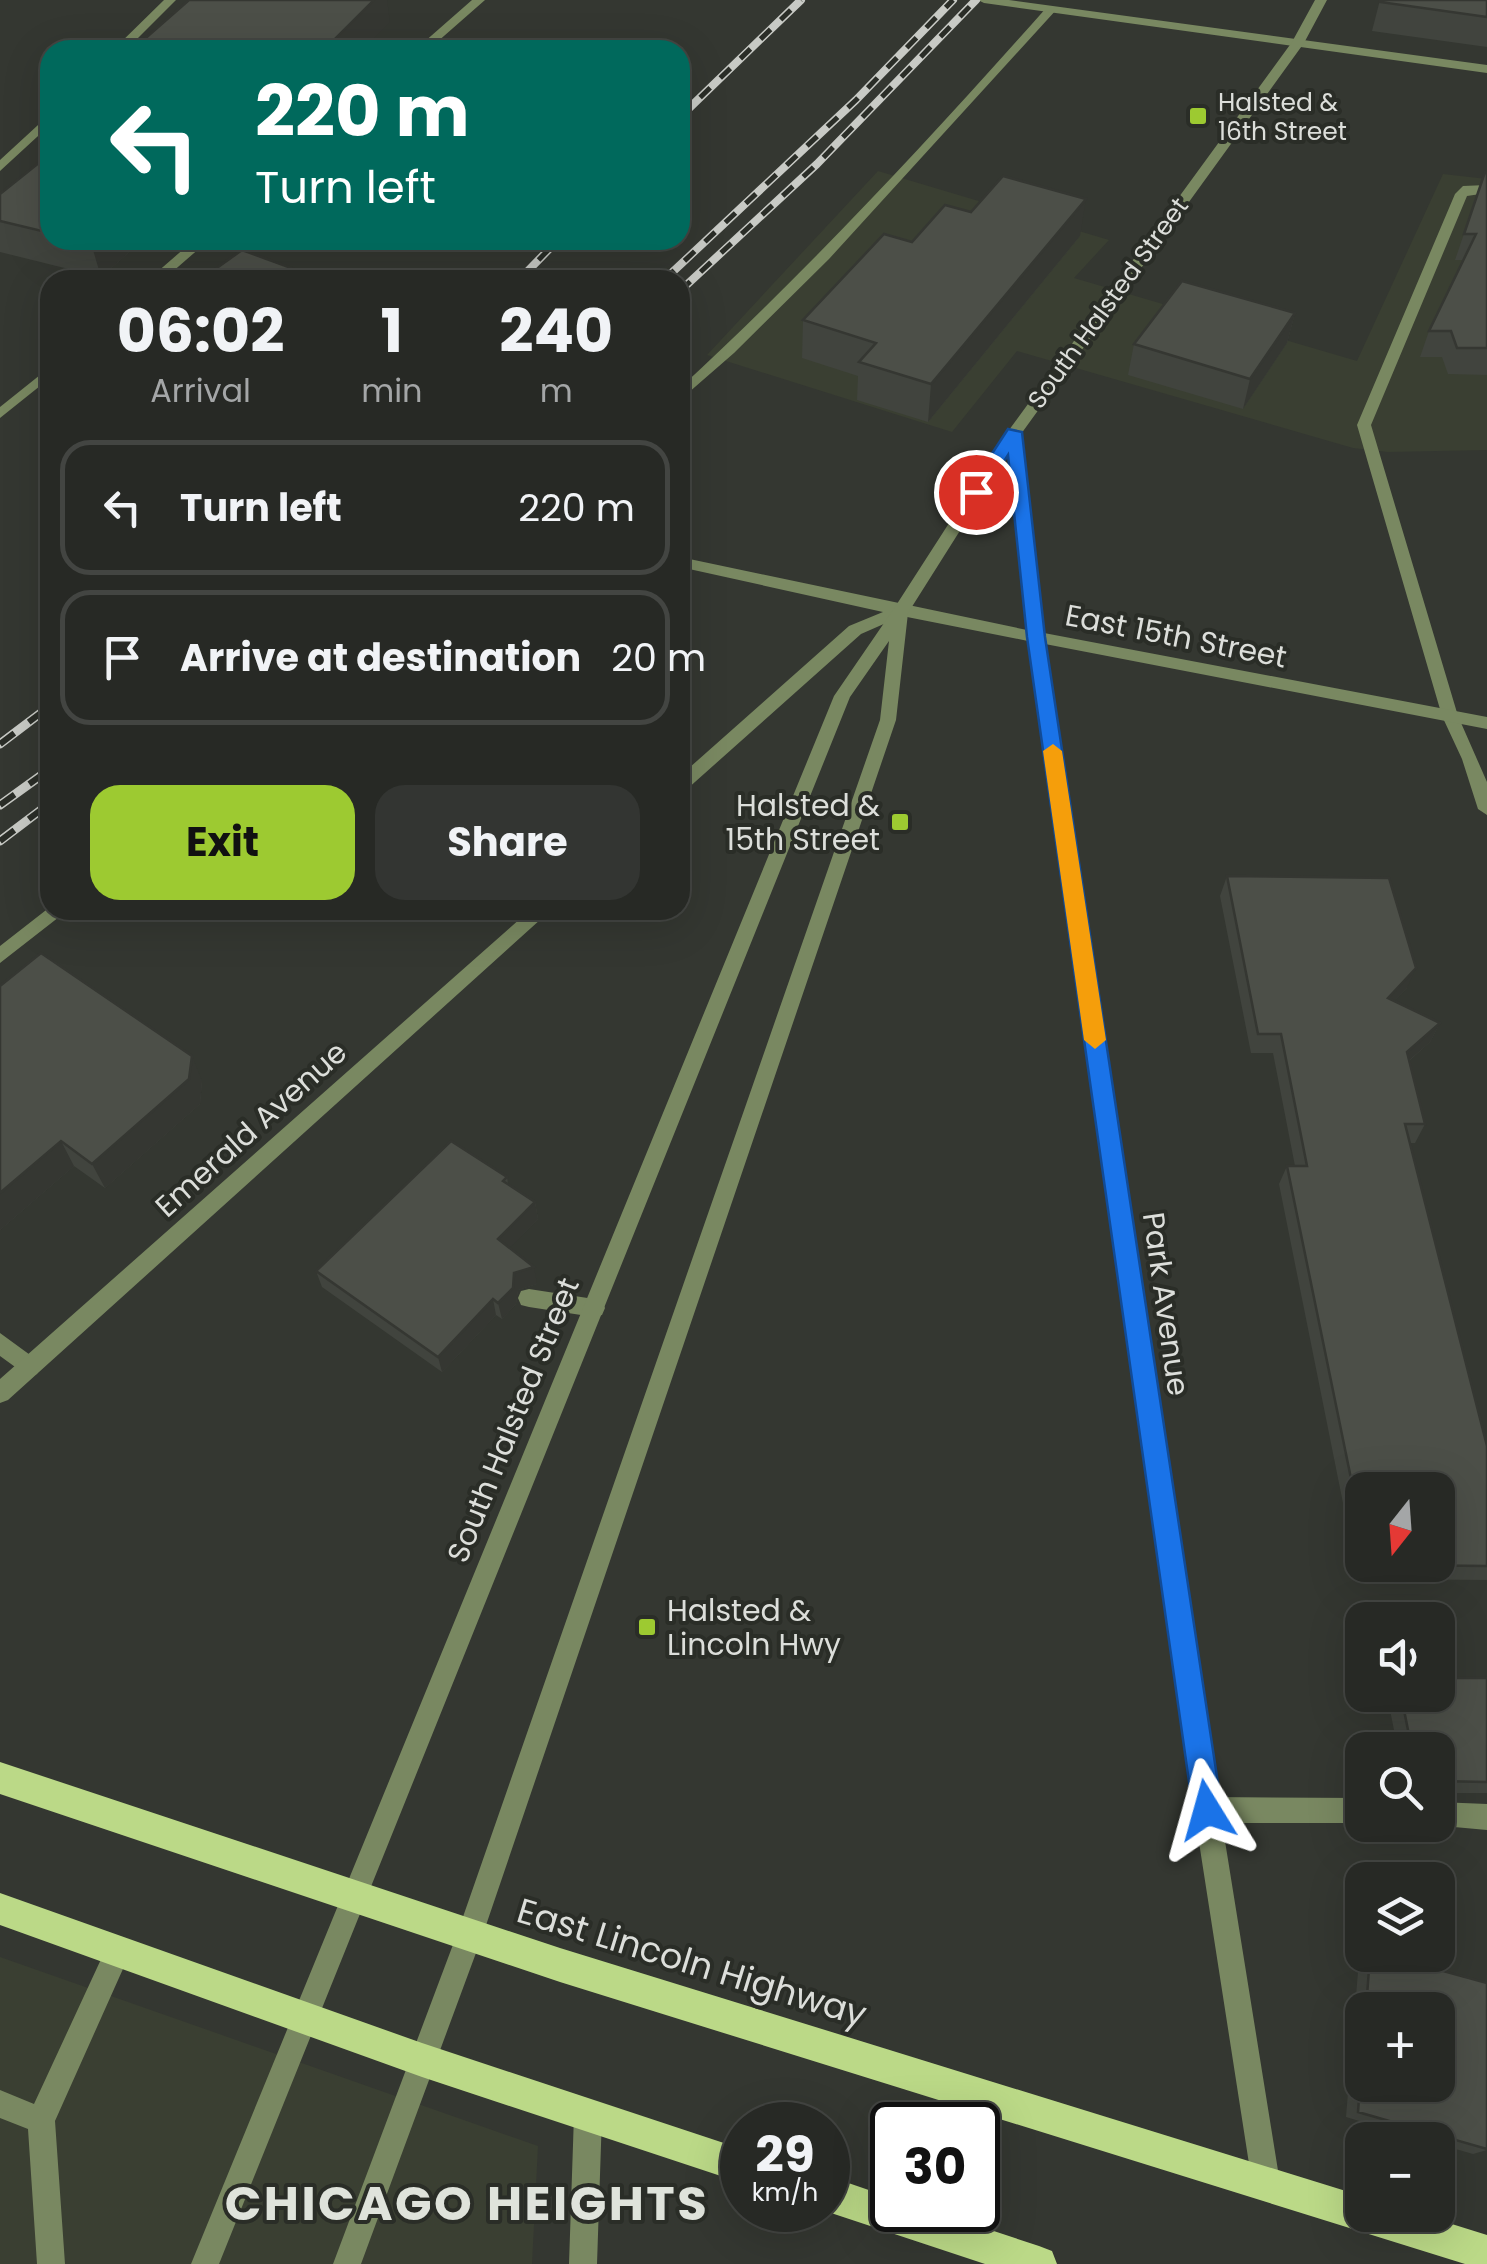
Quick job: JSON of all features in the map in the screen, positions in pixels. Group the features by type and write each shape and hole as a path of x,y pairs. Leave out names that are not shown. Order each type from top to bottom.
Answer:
{"main road":[{"name":"East Lincoln Highway","path":"0,1778 470,1934 1345,2208"},
{"path":"0,1908 422,2060 720,2159"},
{"path":"850,2201 1039,2264"},
{"name":"East Lincoln Highway","path":"1421,2232 1487,2253"}],"street":[{"path":"129,40 170,0"},
{"path":"433,40 479,0"},
{"path":"984,0 1487,69"},
{"name":"South Halsted Street","path":"205,2264 842,696 901,611 1014,432 1298,43 1321,0"},
{"path":"690,387 767,317 966,106 1051,9"},
{"path":"0,167 40,128"},
{"path":"1487,190 1468,189 1461,194 1364,426 1450,716 1471,759 1487,809"},
{"path":"168,270 190,250"},
{"path":"0,414 40,380"},
{"name":"Park Avenue","path":"1014,432 1036,637 1207,1810 1266,2183"},
{"name":"East 15th Street","path":"690,564 901,611 1487,723"},
{"path":"690,777 855,630 901,611"},
{"name":"South Halsted Street","path":"347,2264 470,1934 888,720 901,611"},
{"path":"0,956 46,920"},
{"name":"Emerald Avenue","path":"0,1393 531,920"},
{"path":"530,1298 594,1308"},
{"path":"0,1343 30,1367"},
{"path":"1207,1810 1345,1811"},
{"path":"1455,1815 1487,1817"},
{"path":"51,2264 41,2120 118,1951"},
{"path":"0,2104 41,2120"},
{"path":"583,2264 588,2115"}],"shaded area":[{"path":"878,171 1109,240 1074,278 1357,361 1443,174 1487,179 1487,450 1388,452 1353,448 1017,351 952,432 707,355"},
{"path":"0,1957 538,2146 532,2264 0,2264"}],"building":[{"path":"189,0 374,0 334,40 143,40"},
{"path":"1487,0 1487,17 1380,2"},
{"path":"40,162 40,231 0,221 0,194"},
{"path":"1485,172 1487,348 1457,348 1451,331 1429,331 1476,234 1464,234"},
{"path":"1003,176 1086,199 931,384 859,362 876,343 803,320 884,234 912,242 945,205 971,212"},
{"path":"242,250 297,270 214,270"},
{"path":"1182,281 1295,313 1250,379 1134,344"},
{"path":"1227,876 1389,878 1416,968 1388,998 1440,1023 1407,1052 1425,1124 1405,1124 1487,1446 1487,1566 1455,1566 1455,1472 1350,1472 1287,1166 1307,1166 1281,1034 1258,1034"},
{"path":"41,953 192,1056 189,1079 92,1164 61,1141 0,1193 0,986"},
{"path":"451,1141 507,1177 503,1181 535,1202 498,1239 534,1267 514,1273 513,1288 498,1303 493,1299 438,1357 316,1271"},
{"path":"1455,1678 1487,1678 1487,1782 1455,1781 1455,1732 1408,1732 1404,1712 1455,1712"},
{"path":"1369,1972 1447,1972 1487,1983 1487,2149 1455,2140 1455,2122 1393,2122 1358,2112 1359,2102 1455,2102 1455,1992 1367,1992"}],"railway":[{"path":"690,107 801,0"},
{"path":"675,270 856,100 953,0"},
{"path":"690,282 817,164 976,0"},
{"path":"529,270 548,250"},
{"path":"0,744 40,714"},
{"path":"0,805 40,776"},
{"path":"0,841 40,811"}],"slow traffic":[{"path":"1053,751 1095,1040"}],"place":[{"name":"Halsted & 16th Street","path":"1198,116"},
{"name":"Halsted & 15th Street","path":"900,822"},
{"name":"Halsted & Lincoln Hwy","path":"647,1627"}],"district":[{"name":"CHICAGO HEIGHTS","path":"467,2203"}],"route":[{"path":"976,492 1014,432 1036,637 1207,1810"}]}
